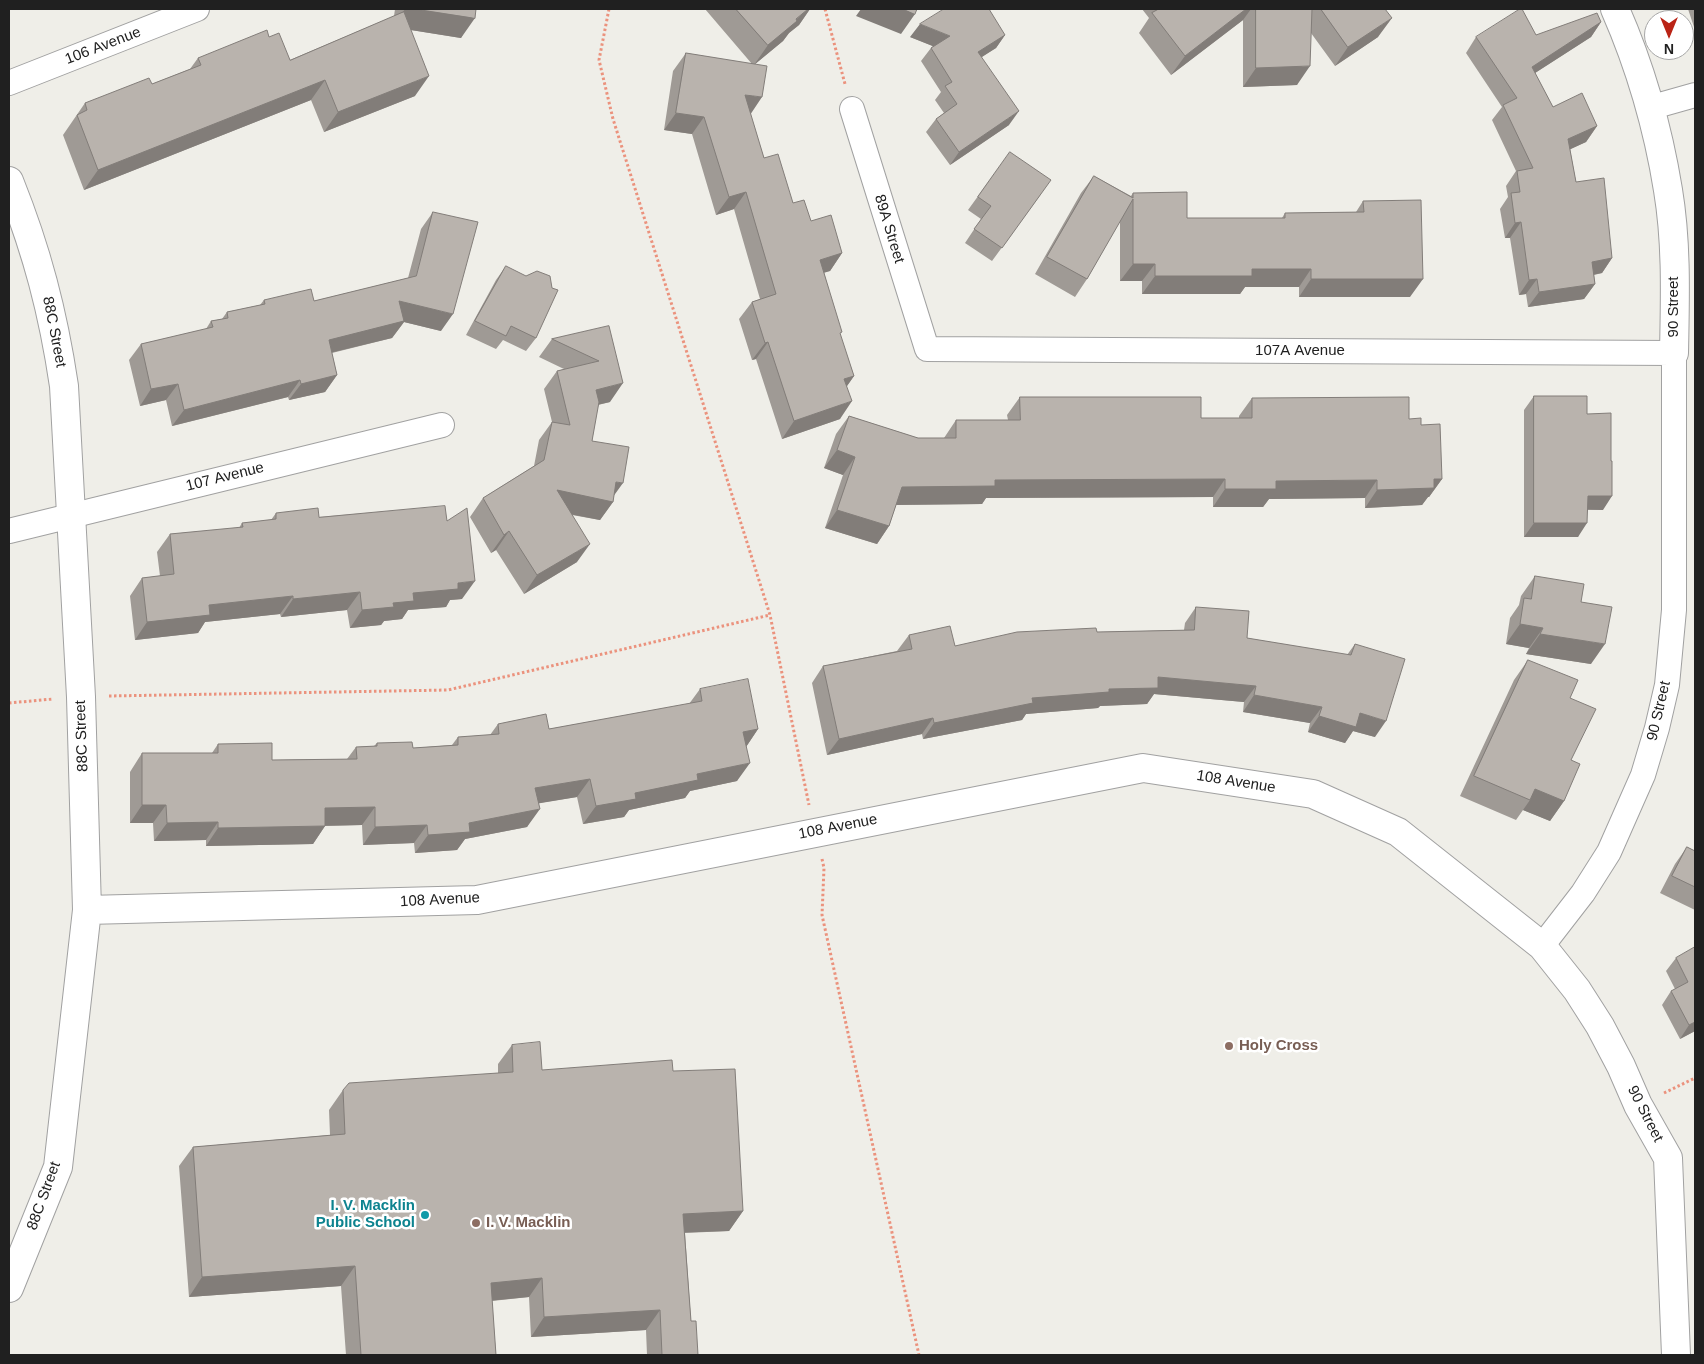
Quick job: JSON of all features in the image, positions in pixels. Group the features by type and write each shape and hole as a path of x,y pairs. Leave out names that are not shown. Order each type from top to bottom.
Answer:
{"street":[{"name":"106 Avenue","path":"9,83 197,9"},
{"name":"90 Street","path":"1615,9 1637,65 1668,191 1675,284 1674,610 1666,685 1659,719 1643,774 1610,852 1584,893 1542,946 1577,990 1600,1026 1621,1066 1638,1105 1668,1158 1676,1355"},
{"path":"1649,108 1695,95"},
{"name":"89A Street","path":"852,109 927,348"},
{"name":"88C Street","path":"9,181 31,236 56,335 64,386 81,696 86,910 58,1167 9,1288"},
{"name":"107A Avenue","path":"927,348 1674,353"},
{"name":"107 Avenue","path":"9,531 442,424"},
{"name":"108 Avenue","path":"86,910 477,900 1143,768 1313,794 1398,832 1542,946"}],"path":[{"path":"609,9 599,60 613,120 770,615 824,868 822,915 919,1355"},
{"path":"825,9 852,109"},
{"path":"9,703 81,696 448,690 770,615"}],"building":[{"path":"415,9 476,9 475,18"},
{"path":"736,9 808,9 796,19 797,21 768,45"},
{"path":"903,9 917,9 915,14"},
{"path":"944,9 989,9 1005,35 978,52 1019,111 959,152 936,119 957,104 945,86 952,82 931,48 950,36 920,24"},
{"path":"1159,9 1246,9 1185,56 1152,13"},
{"path":"1256,9 1312,9 1310,66 1256,68"},
{"path":"1321,9 1385,9 1392,18 1348,47"},
{"path":"1522,9 1536,35 1597,13 1601,22 1532,67 1553,107 1582,93 1597,126 1568,139 1576,182 1604,178 1612,258 1592,262 1595,284 1539,292 1537,279 1529,280 1521,222 1515,223 1511,193 1520,192 1517,171 1533,168 1503,105 1517,98 1476,37"},
{"path":"404,12 429,76 338,112 325,80 98,170 77,115 87,110 85,103 149,78 152,84 201,65 198,58 267,30 269,37 279,33 290,60"},
{"path":"686,53 767,66 762,97 745,95 764,158 778,154 793,203 804,200 811,221 831,215 842,253 820,260 854,376 844,379 852,401 794,421 768,342 765,343 752,302 776,294 746,192 729,197 704,117 676,113"},
{"path":"1010,152 1051,180 1002,248 974,229 991,206 978,197"},
{"path":"1094,176 1133,198 1133,193 1187,192 1187,218 1285,218 1285,213 1364,212 1363,201 1421,200 1423,279 1311,279 1311,269 1252,269 1252,276 1155,276 1155,264 1133,264 1133,199 1087,279 1047,257"},
{"path":"433,212 478,222 453,314 399,301 404,321 329,340 337,375 301,384 300,380 184,410 178,384 151,389 141,344 213,327 211,321 228,318 227,312 265,304 264,300 311,289 314,301 416,276"},
{"path":"506,266 526,276 537,271 550,276 552,288 558,290 536,338 511,326 506,336 475,321"},
{"path":"609,326 623,383 596,390 599,402 592,441 629,447 623,483 616,482 613,502 557,490 590,544 537,575 509,531 504,535 483,498 544,460 552,422 570,425 557,371 599,361 552,339"},
{"path":"1534,396 1587,396 1587,414 1611,413 1612,496 1588,496 1587,523 1534,523"},
{"path":"1020,397 1201,397 1201,418 1252,418 1252,398 1409,397 1409,419 1421,418 1421,425 1440,424 1442,479 1434,479 1434,488 1377,490 1377,480 1276,481 1276,489 1225,489 1225,479 995,480 995,486 902,487 889,526 837,510 855,457 837,450 849,416 918,438 956,438 956,420 1020,420"},
{"path":"445,506 447,521 467,508 475,581 458,583 458,589 413,593 414,601 393,603 394,607 362,610 360,592 293,599 293,596 209,605 210,615 147,622 142,578 174,574 170,534 243,527 242,523 276,519 276,513 318,508 319,517"},
{"path":"1535,576 1584,584 1581,602 1612,607 1605,644 1540,634 1543,628 1520,624 1524,598 1531,599"},
{"path":"1196,607 1249,611 1247,638 1351,655 1355,644 1405,659 1386,721 1360,713 1356,727 1319,716 1322,707 1254,695 1256,686 1158,677 1158,688 1109,689 1109,692 1032,698 1033,703 934,723 933,718 839,739 823,666 912,649 909,635 950,626 955,646 1017,632 1096,628 1097,632 1194,630"},
{"path":"1528,660 1578,680 1570,698 1596,709 1571,760 1580,764 1564,801 1535,789 1530,800 1474,776"},
{"path":"748,679 758,729 743,732 750,763 697,774 698,780 635,793 636,799 596,806 590,779 535,788 540,809 469,823 470,832 428,835 427,825 375,827 375,807 325,808 325,826 218,828 218,822 167,823 166,805 142,805 142,753 218,753 218,744 272,743 272,760 357,759 356,747 377,746 377,743 412,742 413,748 458,745 458,737 499,734 498,724 546,714 549,729 702,701 700,689"},
{"path":"1687,847 1695,851 1695,887 1672,876"},
{"path":"1695,947 1695,1022 1689,1025 1671,991 1688,982 1676,958"},
{"name":"I. V. Macklin Public School","path":"540,1042 542,1070 672,1060 673,1071 735,1069 743,1211 683,1214 691,1321 696,1321 698,1355 662,1355 660,1310 544,1317 542,1278 491,1283 496,1355 361,1355 355,1266 202,1277 193,1147 345,1134 343,1090 349,1083 513,1072 512,1045"}],"place":[{"name":"Holy Cross","path":"1229,1046"},
{"name":"I. V. Macklin Public School","path":"425,1215"},
{"name":"I. V. Macklin","path":"476,1223"}]}
